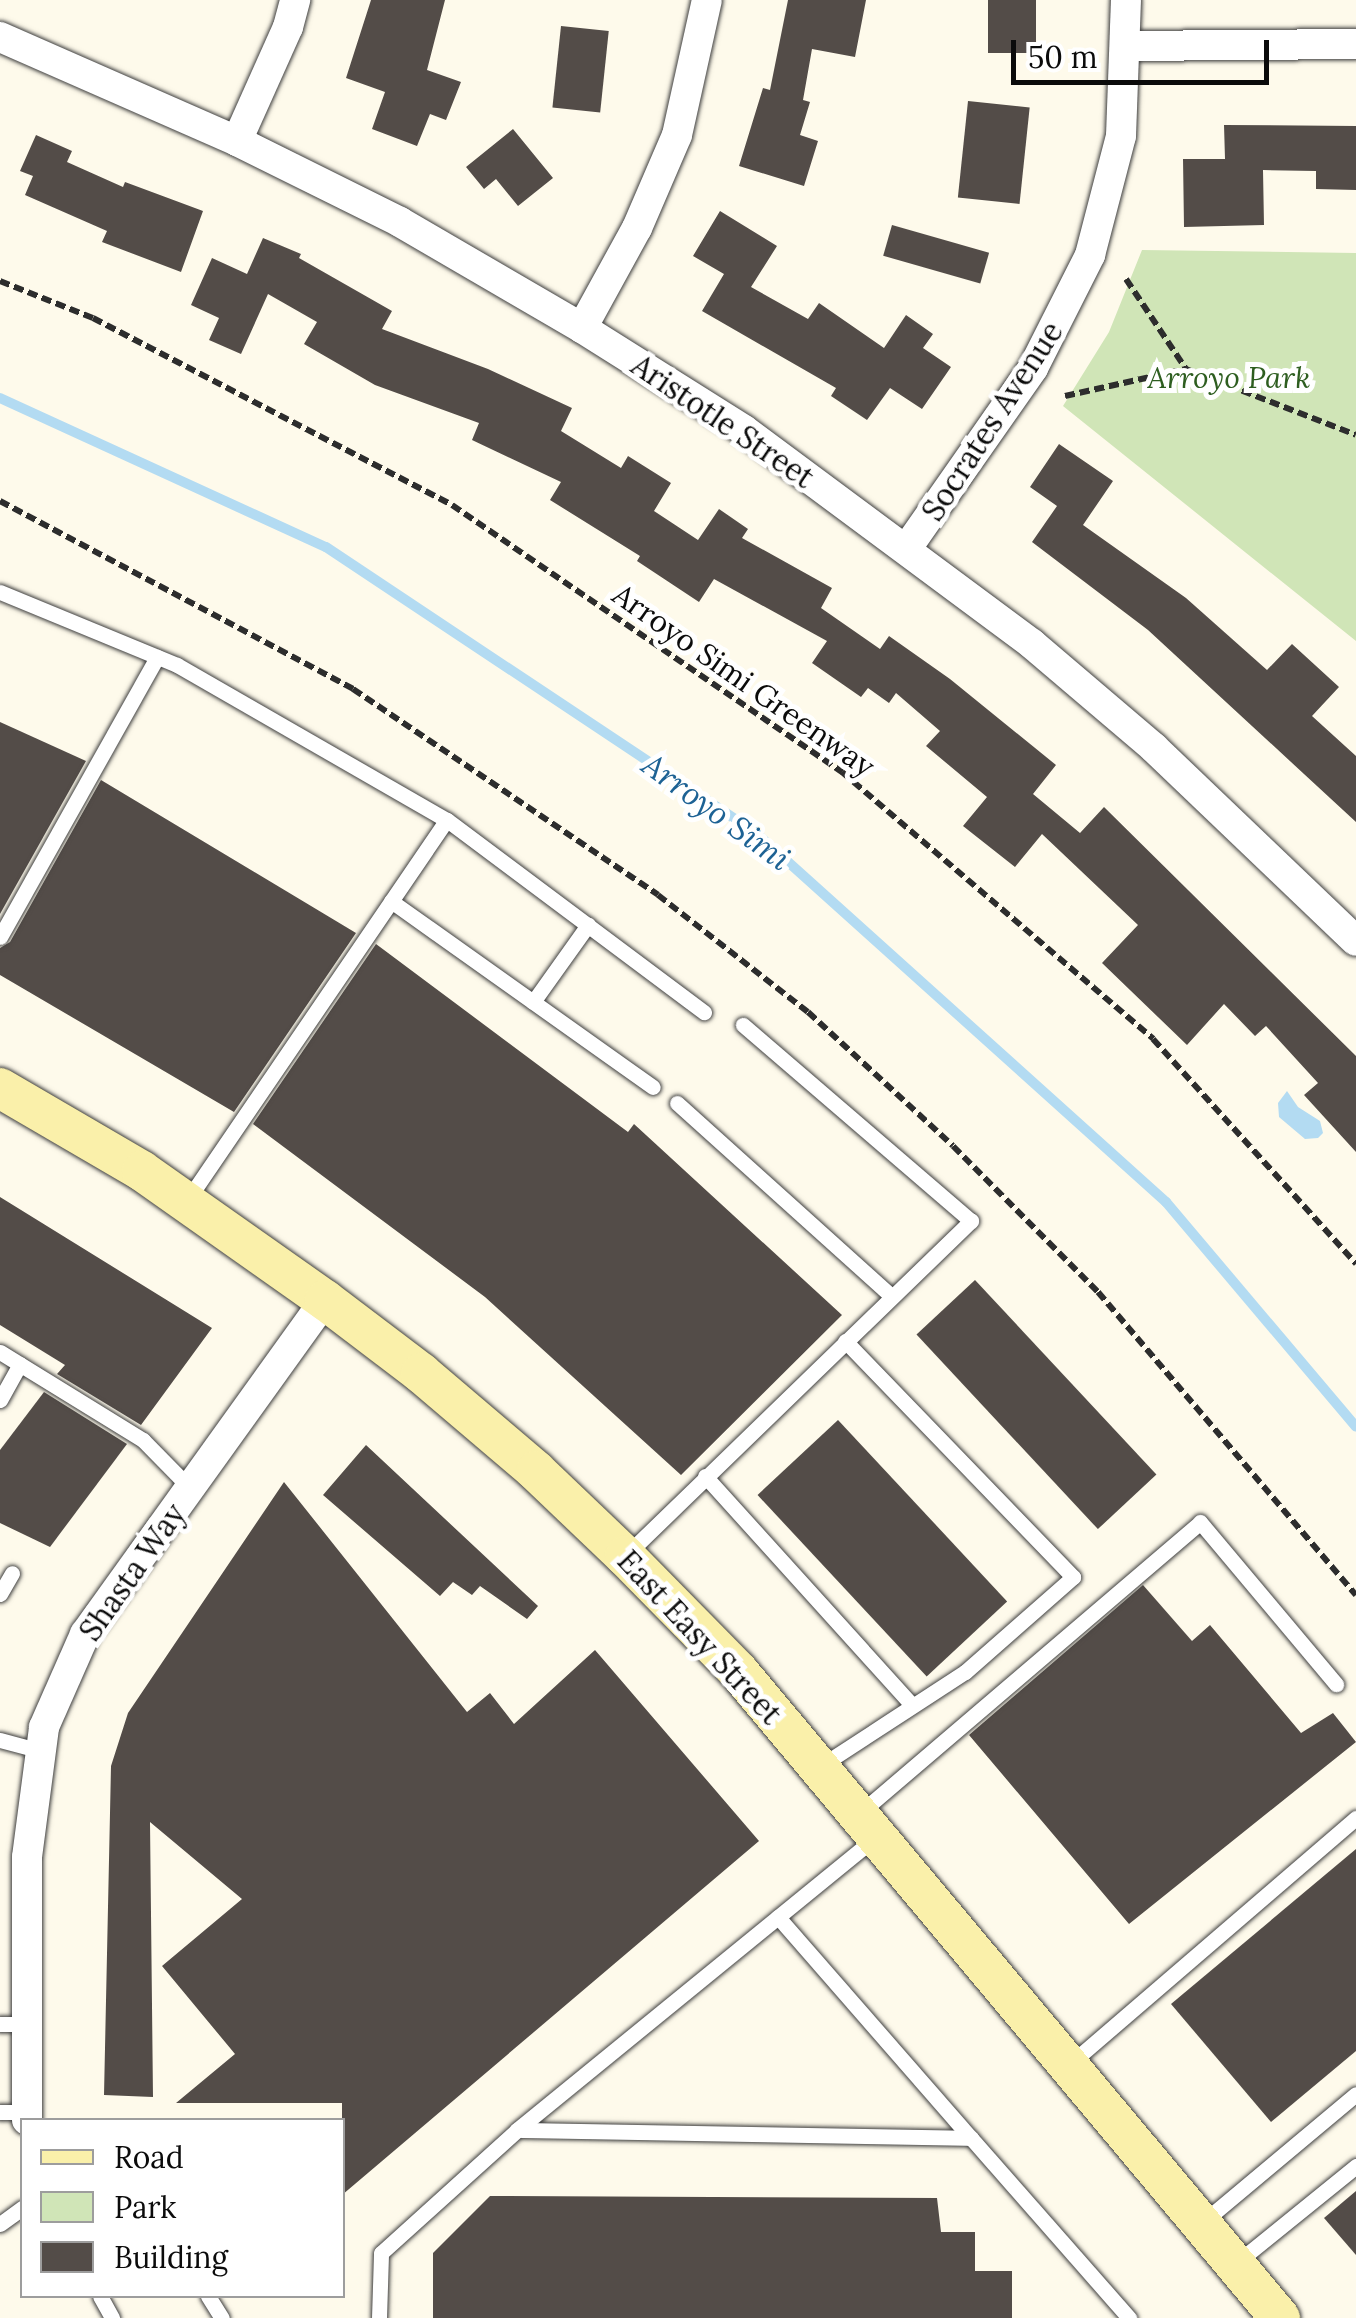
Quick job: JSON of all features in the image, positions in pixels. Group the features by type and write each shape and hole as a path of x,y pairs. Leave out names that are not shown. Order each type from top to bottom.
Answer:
{"street":[{"path":"237,141 288,27 296,0"},
{"path":"582,328 637,228 677,135 707,0"},
{"name":"Socrates Avenue","path":"907,548 1033,368 1090,255 1121,136 1126,0"},
{"name":"Aristotle Street","path":"0,37 237,141 400,222 582,328 744,430 1032,644 1154,748 1356,941"},
{"path":"1127,46 1356,44"},
{"name":"East Easy Street","path":"0,1088 186,1202 325,1300 421,1372 625,1556 738,1672 1280,2318"},
{"name":"Shasta Way","path":"18,2115 13,2024 27,1857 44,1726 85,1634 325,1300"}],"lane":[{"path":"0,592 157,657 447,820 704,1012"},
{"path":"0,938 157,657"},
{"path":"186,1202 447,820"},
{"path":"390,901 654,1087"},
{"path":"534,1002 588,925"},
{"path":"625,1556 970,1220 744,1026"},
{"path":"677,1104 891,1296"},
{"path":"819,1768 910,1704 965,1672 1073,1577 845,1341"},
{"path":"0,1352 143,1440 190,1488"},
{"path":"0,1400 20,1364"},
{"path":"705,1476 910,1704"},
{"path":"379,2318 381,2252 517,2130 778,1917 867,1826 1200,1522 1336,1684"},
{"path":"0,1594 12,1573"},
{"path":"0,1740 41,1750"},
{"path":"1068,2066 1356,1818"},
{"path":"778,1917 1128,2318"},
{"path":"1200,2224 1356,2094"},
{"path":"517,2130 970,2138"},
{"path":"1234,2265 1356,2166"}],"path":[{"path":"1126,279 1186,368 1356,435"},
{"name":"Arroyo Simi Greenway","path":"0,281 93,318 452,505 842,772 1152,1039 1356,1264"},
{"path":"1066,396 1186,368"}],"green space":[{"name":"Arroyo Park","path":"1142,250 1356,253 1356,641 1063,406 1109,332"}],"water":[{"path":"1287,1091 1298,1107 1320,1121 1323,1133 1318,1138 1305,1139 1279,1117 1278,1103"}],"building":[{"path":"371,0 445,0 427,70 461,82 446,120 430,114 417,146 372,129 385,92 346,78"},
{"path":"788,0 866,0 855,57 812,49 803,100 810,102 800,135 818,141 804,186 739,166 763,88 770,90"},
{"path":"988,0 1036,0 1036,53 988,53"},
{"path":"561,26 609,31 600,113 552,108"},
{"path":"968,101 1030,107 1020,204 958,197"},
{"path":"1224,125 1356,126 1356,190 1316,189 1316,171 1263,170 1264,225 1184,227 1183,159 1225,159"},
{"path":"513,129 553,178 518,206 496,179 484,189 466,167"},
{"path":"36,135 72,151 67,162 123,187 125,182 203,211 181,272 102,242 107,231 25,195 33,176 20,171"},
{"path":"720,211 777,246 751,287 808,319 819,303 884,348 906,315 933,334 923,348 951,367 922,409 890,388 867,420 831,396 836,388 702,311 724,274 693,256"},
{"path":"892,225 989,253 980,284 883,256"},
{"path":"263,238 301,254 299,258 392,311 382,329 488,369 572,408 561,431 621,468 628,456 671,483 654,511 698,540 719,509 748,529 742,538 832,588 821,608 880,649 889,636 950,679 1056,765 1033,794 1080,833 1104,807 1356,1056 1356,1152 1304,1095 1318,1083 1266,1026 1255,1036 1224,1004 1187,1045 1102,963 1138,925 1042,834 1015,867 963,826 987,797 926,746 940,731 896,693 889,703 868,688 861,697 812,663 827,641 714,579 699,602 637,561 640,556 550,500 561,482 472,440 479,423 375,385 304,344 317,322 268,294 241,354 209,340 219,318 191,305 212,258 247,274"},
{"path":"1059,444 1113,481 1083,525 1186,598 1267,670 1292,644 1339,687 1312,716 1356,756 1356,822 1148,630 1032,542 1057,506 1030,487"},
{"path":"0,722 86,761 0,914"},
{"path":"101,780 356,933 234,1112 0,975 0,948 10,942"},
{"path":"376,944 628,1132 634,1124 842,1315 681,1475 485,1297 253,1124"},
{"path":"0,1197 212,1328 141,1425 57,1374 65,1365 0,1325"},
{"path":"975,1280 1156,1475 1098,1529 916,1335"},
{"path":"44,1392 127,1444 50,1547 0,1523 0,1450"},
{"path":"838,1420 1007,1601 927,1676 758,1495"},
{"path":"366,1445 538,1606 527,1619 480,1586 472,1595 453,1582 440,1596 323,1495"},
{"path":"284,1482 467,1712 490,1693 514,1724 595,1650 759,1841 345,2192 342,2103 176,2103 235,2054 162,1966 242,1899 150,1822 153,2097 104,2095 111,1766 128,1713"},
{"path":"1143,1585 1192,1641 1210,1625 1301,1733 1333,1713 1356,1742 1129,1924 969,1735"},
{"path":"1356,1849 1356,2051 1271,2122 1171,2004"},
{"path":"1356,2191 1356,2255 1324,2218"},
{"path":"490,2196 937,2198 941,2232 975,2232 975,2271 1012,2271 1012,2318 433,2318 433,2253"}],"waterway":[{"name":"Arroyo Simi","path":"0,398 326,547 756,833 1166,1202 1356,1427"}]}
